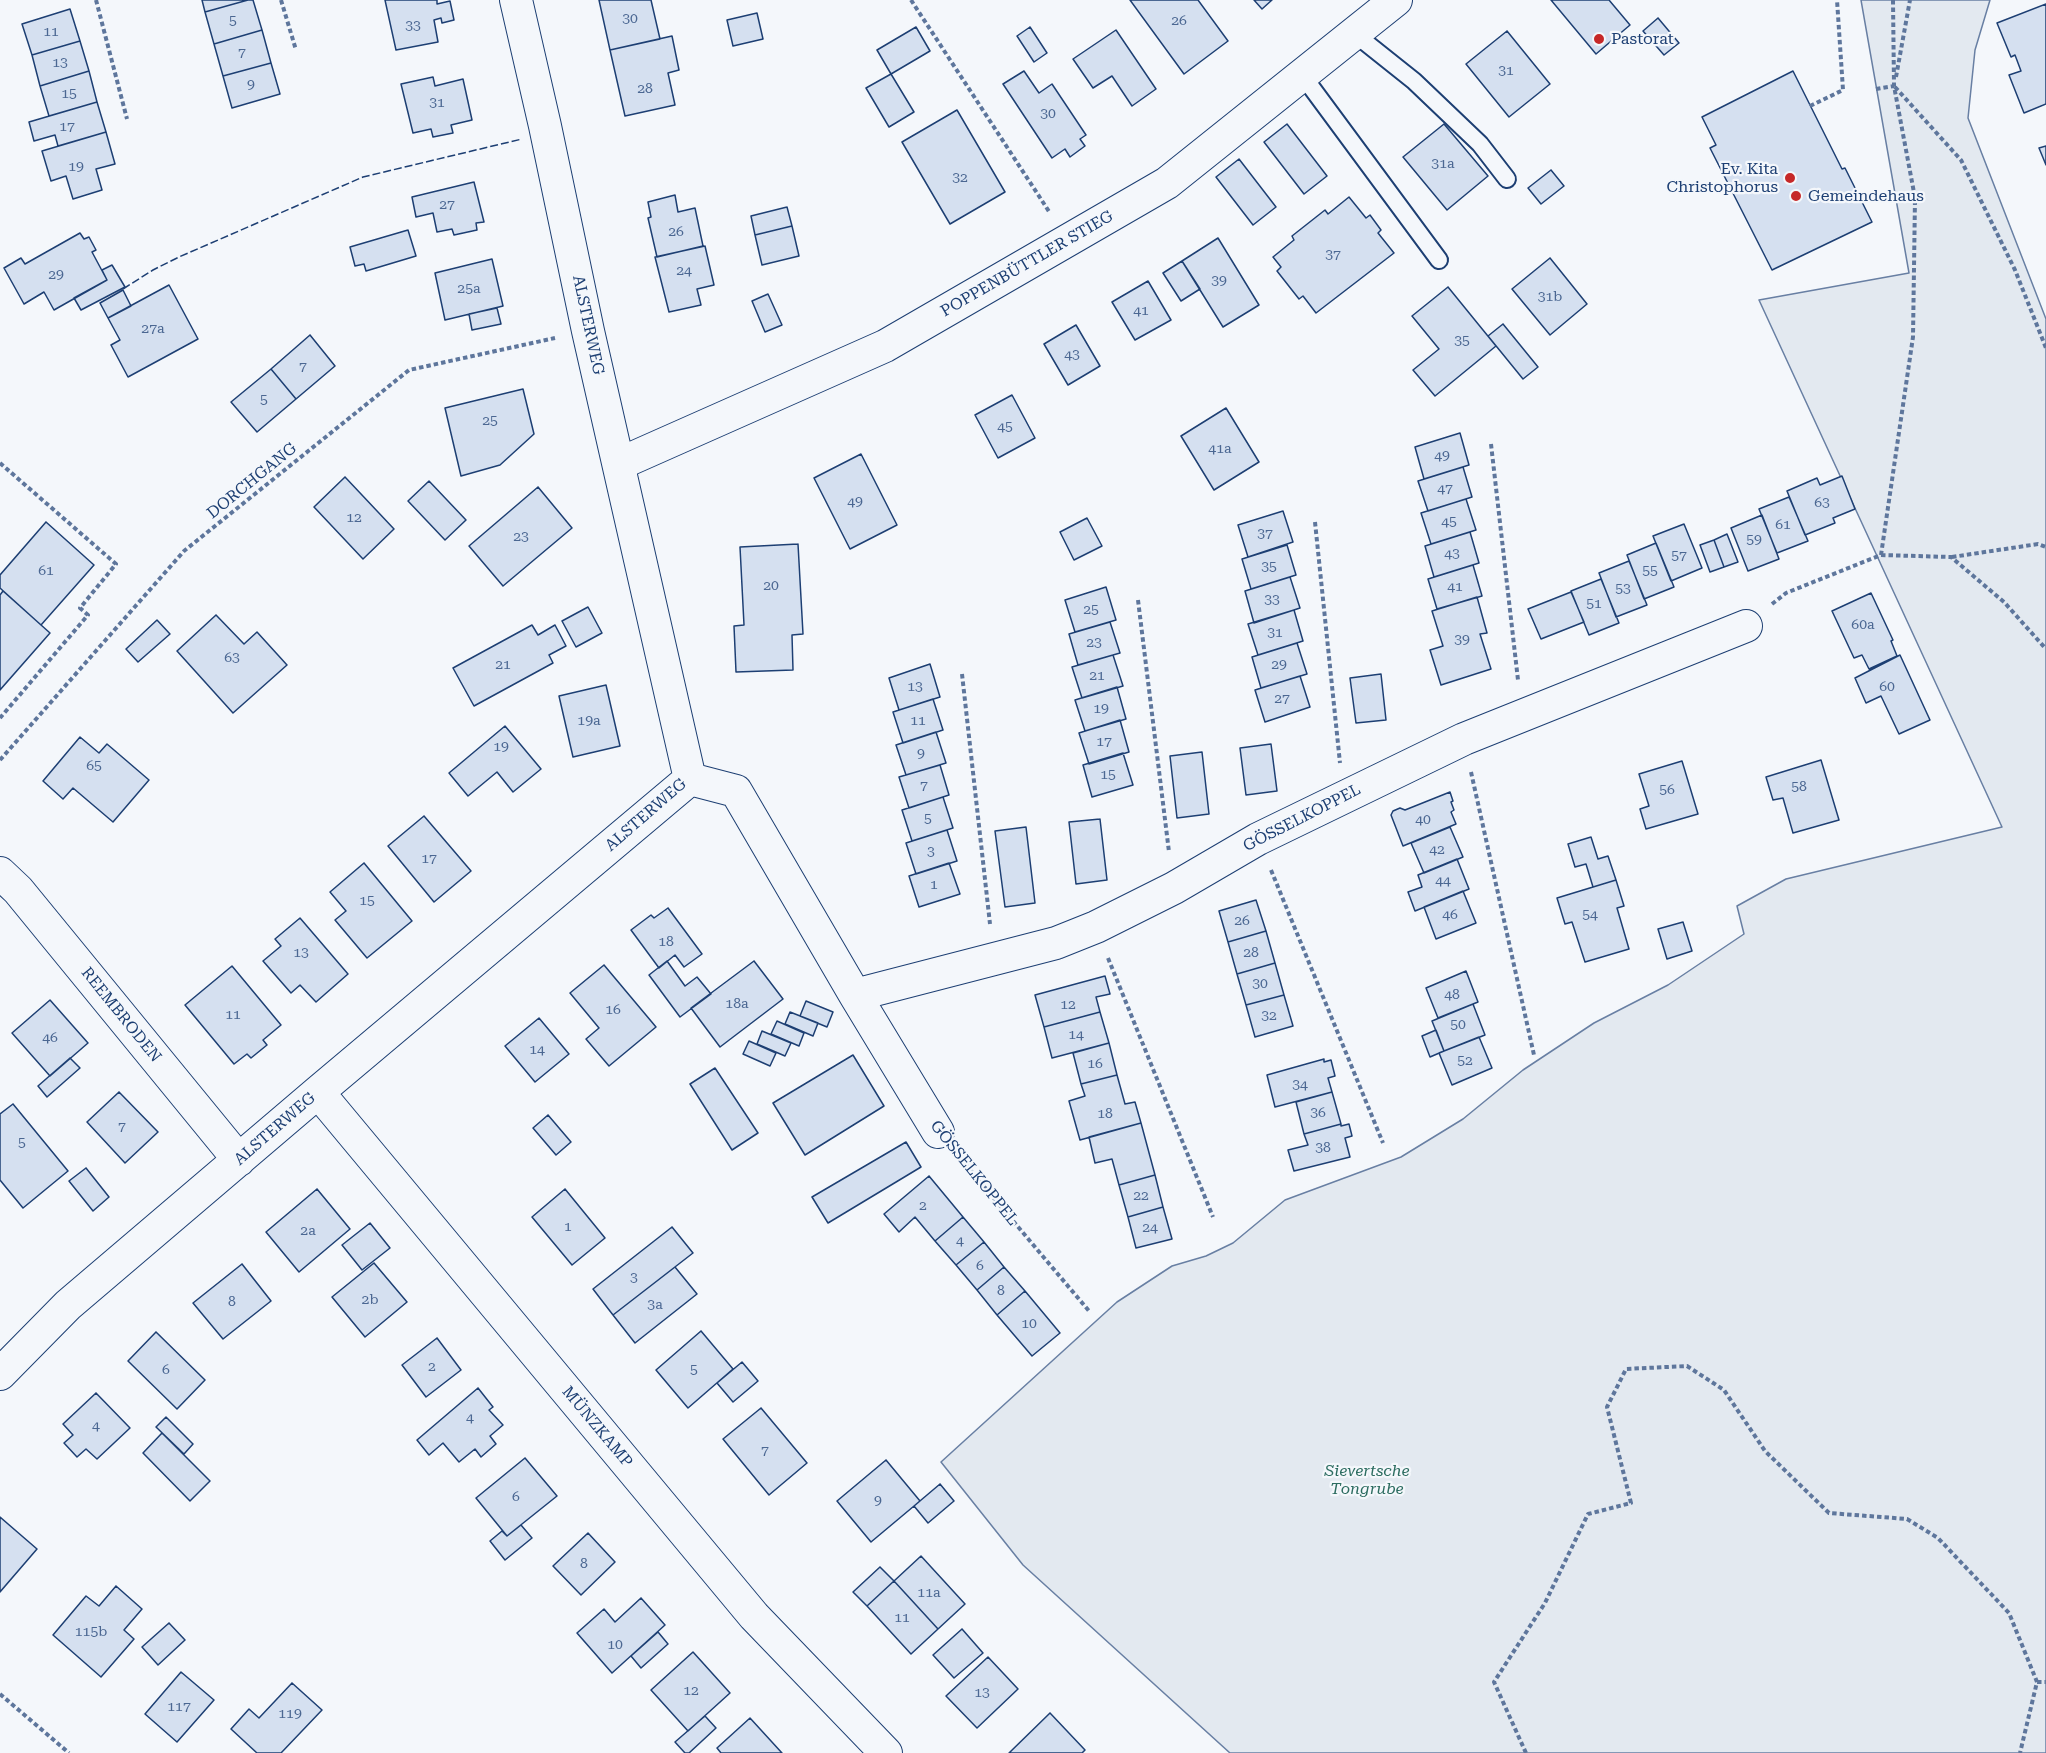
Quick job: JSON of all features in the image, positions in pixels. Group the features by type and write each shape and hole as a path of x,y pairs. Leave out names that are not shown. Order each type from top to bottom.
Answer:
{"street":[{"name":"ALSTERWEG","path":"0,1374 68,1305 690,779 588,331 516,0"},
{"name":"POPPENBÜTTLER STIEG","path":"619,464 885,346 1167,183 1396,0"},
{"name":"GÖSSELKOPPEL","path":"855,995 1056,943 1096,927 1174,888 1258,839 1464,739 1746,626"},
{"name":"GÖSSELKOPPEL","path":"690,779 736,791 938,1132"},
{"name":"REEMBRODEN","path":"0,873 18,890 239,1160"},
{"name":"MÜNZKAMP","path":"318,1092 754,1616 886,1753"}],"lane":[{"path":"1355,34 1414,81 1480,144 1506,179"},
{"path":"1303,76 1439,260"}],"path":[{"path":"96,0 127,119"},
{"path":"281,0 296,50"},
{"path":"910,0 1068,242"},
{"path":"1810,106 1843,90 1837,0"},
{"path":"1881,555 1913,337 1915,198 1894,86 1893,0"},
{"path":"1894,86 1910,0"},
{"path":"1876,89 1894,86"},
{"path":"1894,86 1961,160 2014,270 2046,348"},
{"name":"DORCHGANG","path":"0,760 184,551 409,369 588,331"},
{"path":"1491,444 1522,717"},
{"path":"0,463 116,564 80,608 88,615 0,718"},
{"path":"1315,522 1344,797"},
{"path":"1746,626 1786,593 1881,555 1951,557 2037,544 2046,547"},
{"path":"1951,557 2004,602 2046,649"},
{"path":"1138,600 1174,888"},
{"path":"962,674 994,958"},
{"path":"1464,739 1534,1055"},
{"path":"1258,839 1383,1143"},
{"path":"1096,927 1213,1217"},
{"name":"GÖSSELKOPPEL","path":"938,1132 1089,1311"},
{"path":"1526,1753 1494,1682 1545,1604 1588,1514 1630,1503 1607,1407 1626,1369 1687,1366 1724,1390 1765,1451 1829,1513 1907,1519 1938,1538 2009,1613 2037,1682 2020,1753"},
{"path":"2037,1682 2046,1682"},
{"path":"0,1694 69,1753"}],"green space":[{"name":"Sievertsche Tongrube","path":"1861,0 1990,0 1975,50 1968,118 2046,319 2046,1753 1230,1753 1023,1565 941,1462 1117,1302 1172,1266 1206,1256 1233,1243 1285,1200 1401,1157 1463,1119 1523,1070 1594,1023 1668,985 1744,934 1737,906 1786,879 2002,827 1759,300 1909,273"}],"building":[{"path":"202,0 248,0 205,12"},
{"path":"253,0 262,30 214,44 205,12"},
{"path":"385,0 437,0 437,4 450,1 454,20 442,23 441,18 434,20 438,42 396,50"},
{"path":"599,0 651,0 660,39 610,50"},
{"path":"1130,0 1198,0 1228,41 1184,74"},
{"path":"1254,0 1272,0 1262,9"},
{"name":"Pastorat","path":"1551,0 1609,0 1630,25 1596,54"},
{"path":"2046,4 2046,104 2024,113 2009,75 2021,71 2015,55 2011,57 1997,23"},
{"path":"70,9 80,41 32,55 22,24"},
{"path":"757,13 763,39 733,46 727,20"},
{"path":"1658,18 1679,43 1664,55 1643,31"},
{"path":"916,27 930,51 891,74 877,50"},
{"path":"1030,27 1047,53 1034,62 1017,36"},
{"path":"262,30 271,63 223,76 214,44"},
{"path":"1116,30 1156,89 1132,106 1112,76 1093,88 1073,59"},
{"path":"1507,31 1550,84 1509,117 1466,64"},
{"path":"672,36 679,70 668,73 675,105 625,116 610,50"},
{"path":"80,41 89,71 40,86 32,55"},
{"path":"271,63 280,94 232,108 223,76"},
{"path":"89,71 97,102 49,116 40,86"},
{"path":"1024,71 1039,93 1052,84 1086,135 1080,139 1085,146 1070,157 1065,149 1052,158 1003,84"},
{"name":"Gemeindehaus","path":"1793,71 1842,169 1845,168 1872,222 1772,270 1710,148 1716,145 1702,117"},
{"path":"891,74 914,112 889,127 866,88"},
{"path":"433,77 435,86 463,79 472,120 451,125 453,133 433,137 431,129 413,133 401,84"},
{"path":"97,102 106,132 58,146 55,135 34,141 29,122"},
{"path":"957,110 1005,192 950,224 902,142"},
{"path":"1287,124 1327,176 1304,194 1264,142"},
{"path":"1444,124 1488,176 1447,210 1403,157"},
{"path":"106,132 115,164 96,169 102,190 73,199 66,176 51,181 42,151"},
{"path":"2046,146 2046,165 2039,148"},
{"path":"1239,159 1276,207 1253,225 1216,177"},
{"path":"1551,170 1564,186 1541,204 1528,188"},
{"path":"474,182 484,222 476,223 477,230 454,235 452,229 437,232 433,213 416,217 412,197"},
{"path":"675,195 678,212 695,208 703,246 657,257 648,218 651,217 648,202"},
{"path":"1349,197 1366,218 1370,215 1381,230 1378,233 1394,253 1316,313 1303,296 1299,299 1277,271 1281,267 1273,257 1294,240 1292,236 1325,210 1328,214"},
{"path":"787,207 792,226 755,235 751,216"},
{"path":"792,226 799,256 762,265 755,235"},
{"path":"408,230 416,256 366,271 364,264 355,266 350,247"},
{"path":"80,233 84,239 89,237 96,250 92,252 107,280 54,310 44,292 24,304 4,268 21,258 25,264"},
{"path":"1218,238 1259,305 1223,327 1182,261"},
{"path":"705,246 714,285 697,289 701,305 669,312 655,257"},
{"path":"1550,258 1587,304 1550,335 1512,289"},
{"path":"492,259 503,306 445,320 435,273"},
{"path":"1182,261 1200,289 1181,301 1163,273"},
{"path":"112,265 125,287 81,310 74,298 107,280 102,270"},
{"path":"1148,281 1171,320 1135,340 1112,302"},
{"path":"169,285 198,339 128,377 111,345 120,340 108,318"},
{"path":"1448,287 1496,346 1435,396 1413,370 1439,349 1412,316"},
{"path":"123,290 131,306 108,318 100,303"},
{"path":"768,294 782,325 765,332 752,301"},
{"path":"497,308 501,324 472,330 469,314"},
{"path":"1503,324 1538,367 1523,379 1488,336"},
{"path":"1076,325 1100,366 1068,385 1044,344"},
{"path":"310,335 335,366 296,399 271,369"},
{"path":"271,369 296,399 257,432 231,402"},
{"path":"523,389 534,434 500,465 461,476 445,408"},
{"path":"1012,395 1035,438 998,458 975,415"},
{"path":"1226,408 1259,462 1214,490 1181,436"},
{"path":"1460,433 1469,465 1424,479 1415,447"},
{"path":"861,454 897,525 850,549 814,478"},
{"path":"1463,467 1472,497 1428,511 1418,481"},
{"path":"1842,476 1855,509 1833,518 1835,523 1805,535 1787,491 1817,478 1820,485"},
{"path":"345,477 394,529 363,559 314,507"},
{"path":"429,481 466,520 445,540 408,501"},
{"path":"538,487 572,528 503,586 469,546"},
{"path":"1789,497 1808,541 1777,553 1759,509"},
{"path":"1466,499 1476,530 1431,544 1421,513"},
{"path":"1283,511 1293,542 1248,557 1238,525"},
{"path":"1762,515 1779,559 1748,571 1731,528"},
{"path":"1087,518 1102,546 1074,560 1060,532"},
{"path":"46,522 94,565 41,625 0,588 0,575"},
{"path":"1684,524 1702,568 1671,581 1653,536"},
{"path":"1470,532 1479,563 1434,577 1425,546"},
{"path":"1727,534 1738,562 1724,567 1714,540"},
{"path":"1714,540 1724,567 1710,572 1700,545"},
{"path":"1656,543 1674,587 1644,599 1627,555"},
{"path":"798,544 803,634 792,635 793,670 736,672 734,626 744,625 740,547"},
{"path":"1287,545 1296,575 1251,589 1242,559"},
{"path":"1629,561 1647,605 1616,617 1599,573"},
{"path":"1473,565 1482,596 1437,609 1428,579"},
{"path":"1290,577 1300,608 1254,623 1245,591"},
{"path":"1601,579 1619,623 1589,635 1571,591"},
{"path":"1106,587 1116,620 1075,632 1065,600"},
{"path":"3,591 50,633 0,690 0,595"},
{"path":"1571,592 1584,622 1541,639 1528,609"},
{"path":"1871,593 1893,640 1891,641 1897,656 1869,669 1862,655 1854,658 1832,611"},
{"path":"1477,597 1487,633 1480,634 1491,669 1441,685 1430,650 1443,646 1432,611"},
{"path":"588,607 602,633 576,647 562,621"},
{"path":"1294,610 1303,641 1258,655 1248,624"},
{"path":"216,615 244,644 257,632 287,665 233,713 177,651"},
{"path":"157,620 170,634 138,662 126,649"},
{"path":"1110,622 1120,653 1078,665 1069,634"},
{"path":"532,625 538,635 555,625 566,646 549,655 553,663 474,706 453,668"},
{"path":"1297,643 1307,674 1261,688 1252,657"},
{"path":"1113,655 1123,686 1082,698 1072,667"},
{"path":"1900,655 1930,720 1899,734 1881,696 1866,703 1855,678"},
{"path":"930,664 940,697 899,710 889,678"},
{"path":"1381,674 1386,720 1356,723 1350,678"},
{"path":"1300,676 1310,707 1265,722 1255,690"},
{"path":"606,685 620,746 573,757 559,696"},
{"path":"1117,687 1126,719 1085,731 1075,700"},
{"path":"933,699 943,730 903,743 893,712"},
{"path":"1120,720 1129,752 1089,764 1079,733"},
{"path":"505,726 541,769 513,792 497,772 468,796 449,773"},
{"path":"936,732 946,763 906,775 896,745"},
{"path":"80,737 99,753 107,744 149,780 113,822 73,788 63,799 43,781"},
{"path":"1271,744 1277,791 1246,795 1240,748"},
{"path":"1202,752 1209,814 1177,818 1170,756"},
{"path":"1123,753 1133,785 1092,797 1083,765"},
{"path":"1821,760 1839,820 1793,833 1783,798 1773,800 1766,777"},
{"path":"1682,761 1698,814 1646,829 1640,809 1649,806 1639,774"},
{"path":"940,765 949,795 909,808 899,777"},
{"path":"1450,792 1454,810 1451,812 1456,824 1403,846 1391,815 1393,811 1400,808 1405,810"},
{"path":"943,797 953,828 912,841 902,810"},
{"path":"424,816 471,871 434,902 388,846"},
{"path":"1100,819 1107,880 1076,884 1069,822"},
{"path":"1026,827 1035,903 1005,907 995,831"},
{"path":"1450,827 1463,857 1424,873 1411,843"},
{"path":"947,830 957,861 916,874 906,843"},
{"path":"1591,837 1598,859 1608,856 1616,880 1593,887 1586,864 1575,867 1568,844"},
{"path":"1457,859 1469,889 1415,911 1408,892 1422,887 1418,875"},
{"path":"364,863 412,921 367,958 335,920 346,911 330,892"},
{"path":"949,863 960,894 919,907 909,876"},
{"path":"1616,880 1624,906 1617,908 1629,949 1585,962 1572,922 1565,924 1557,898"},
{"path":"1463,891 1476,923 1436,939 1424,907"},
{"path":"1256,900 1266,931 1228,942 1219,911"},
{"path":"668,908 702,954 684,967 675,955 659,968 631,930 651,915 654,918"},
{"path":"300,918 348,974 316,1002 300,985 291,993 263,961 281,946 275,939"},
{"path":"1683,922 1692,951 1667,959 1658,929"},
{"path":"1266,931 1275,963 1237,974 1228,942"},
{"path":"667,961 685,986 697,977 711,994 680,1017 649,975"},
{"path":"754,961 783,999 720,1047 691,1008"},
{"path":"1275,963 1284,995 1246,1005 1237,974"},
{"path":"604,965 656,1027 609,1066 586,1039 599,1028 570,993"},
{"path":"232,966 281,1025 263,1040 267,1045 251,1058 247,1054 234,1064 185,1005"},
{"path":"1466,971 1478,1002 1438,1018 1426,988"},
{"path":"1105,976 1110,994 1096,997 1100,1012 1044,1027 1035,995"},
{"path":"1284,995 1293,1026 1255,1037 1246,1005"},
{"path":"50,1000 88,1043 50,1076 12,1033"},
{"path":"806,1001 833,1012 827,1027 800,1016"},
{"path":"1473,1004 1485,1035 1444,1051 1432,1021"},
{"path":"790,1012 818,1023 813,1036 785,1024"},
{"path":"1100,1012 1109,1043 1052,1058 1044,1027"},
{"path":"539,1018 569,1054 535,1082 505,1046"},
{"path":"777,1021 804,1033 799,1046 771,1034"},
{"path":"1436,1030 1444,1051 1430,1057 1422,1036"},
{"path":"762,1031 791,1043 785,1056 757,1044"},
{"path":"1479,1037 1492,1068 1452,1085 1439,1053"},
{"path":"749,1041 776,1053 770,1066 743,1054"},
{"path":"1109,1043 1117,1075 1081,1084 1073,1053"},
{"path":"853,1055 884,1106 805,1155 773,1103"},
{"path":"70,1058 80,1068 47,1097 38,1086"},
{"path":"1324,1059 1324,1062 1331,1060 1335,1076 1328,1078 1332,1092 1275,1107 1267,1075"},
{"path":"715,1068 758,1133 732,1150 690,1084"},
{"path":"1117,1075 1125,1104 1135,1102 1141,1123 1080,1140 1069,1101 1085,1096 1081,1084"},
{"path":"119,1092 158,1132 125,1163 87,1122"},
{"path":"1332,1092 1341,1124 1304,1134 1296,1102"},
{"path":"13,1104 68,1171 23,1208 0,1180 0,1114"},
{"path":"548,1115 571,1142 556,1155 533,1128"},
{"path":"1141,1123 1155,1175 1119,1185 1112,1159 1095,1163 1089,1137"},
{"path":"1341,1124 1341,1126 1349,1124 1352,1136 1345,1138 1350,1157 1294,1171 1288,1150 1308,1145 1304,1134"},
{"path":"906,1142 921,1167 828,1223 812,1197"},
{"path":"86,1168 109,1197 93,1211 69,1181"},
{"path":"1155,1175 1163,1207 1128,1217 1119,1185"},
{"path":"929,1176 963,1217 935,1241 915,1217 899,1232 884,1214"},
{"path":"317,1189 350,1229 299,1272 266,1232"},
{"path":"565,1189 605,1238 572,1265 532,1217"},
{"path":"1163,1207 1172,1239 1136,1248 1128,1217"},
{"path":"963,1217 984,1242 956,1265 935,1241"},
{"path":"370,1223 390,1248 362,1270 342,1245"},
{"path":"672,1227 693,1253 613,1315 593,1289"},
{"path":"984,1242 1004,1267 977,1290 956,1265"},
{"path":"374,1263 407,1302 365,1337 332,1297"},
{"path":"242,1264 271,1301 223,1339 193,1303"},
{"path":"675,1267 697,1294 635,1343 613,1315"},
{"path":"1004,1267 1025,1291 997,1315 977,1290"},
{"path":"1025,1291 1060,1333 1032,1356 997,1315"},
{"path":"701,1331 733,1369 688,1408 656,1370"},
{"path":"156,1332 205,1380 177,1409 128,1361"},
{"path":"437,1338 461,1370 426,1397 402,1365"},
{"path":"742,1362 758,1381 733,1402 717,1383"},
{"path":"478,1388 493,1407 489,1410 503,1425 490,1436 496,1444 481,1457 475,1449 459,1462 443,1443 429,1455 417,1440"},
{"path":"96,1393 130,1428 97,1459 86,1449 77,1457 64,1443 73,1435 63,1424"},
{"path":"761,1408 807,1463 769,1495 723,1439"},
{"path":"166,1417 193,1444 184,1454 156,1427"},
{"path":"162,1433 210,1481 190,1501 143,1453"},
{"path":"525,1458 557,1496 507,1536 476,1498"},
{"path":"886,1460 920,1501 871,1542 837,1501"},
{"path":"940,1484 954,1501 928,1523 914,1506"},
{"path":"0,1517 37,1549 0,1592"},
{"path":"521,1525 532,1538 505,1560 490,1541 502,1531 507,1536"},
{"path":"588,1533 615,1562 581,1595 553,1566"},
{"path":"921,1556 965,1604 938,1629 894,1581"},
{"path":"880,1567 894,1581 867,1606 853,1592"},
{"path":"894,1581 938,1629 911,1654 867,1606"},
{"path":"116,1586 142,1609 124,1630 134,1639 101,1677 53,1635 86,1596 99,1606"},
{"path":"641,1598 665,1625 612,1673 577,1633 604,1609 615,1622"},
{"path":"169,1623 185,1640 158,1665 142,1647"},
{"path":"962,1629 983,1653 954,1678 933,1655"},
{"path":"658,1632 668,1644 641,1668 631,1656"},
{"path":"693,1652 730,1693 688,1731 651,1690"},
{"path":"988,1657 1018,1689 977,1728 946,1696"},
{"path":"181,1672 214,1700 177,1742 145,1714"},
{"path":"292,1683 322,1710 281,1753 257,1753 231,1729 249,1709 259,1718"},
{"path":"1050,1713 1085,1750 1082,1753 1009,1753"},
{"path":"705,1716 716,1728 689,1753 685,1753 675,1742"},
{"path":"750,1718 782,1753 721,1753 717,1748"}],"fence":[{"path":"123,289 179,257 363,177 522,139"}],"place":[{"name":"Pastorat","path":"1599,39"},
{"name":"Ev. Kita Christophorus","path":"1790,178"},
{"name":"Gemeindehaus","path":"1796,196"}]}
